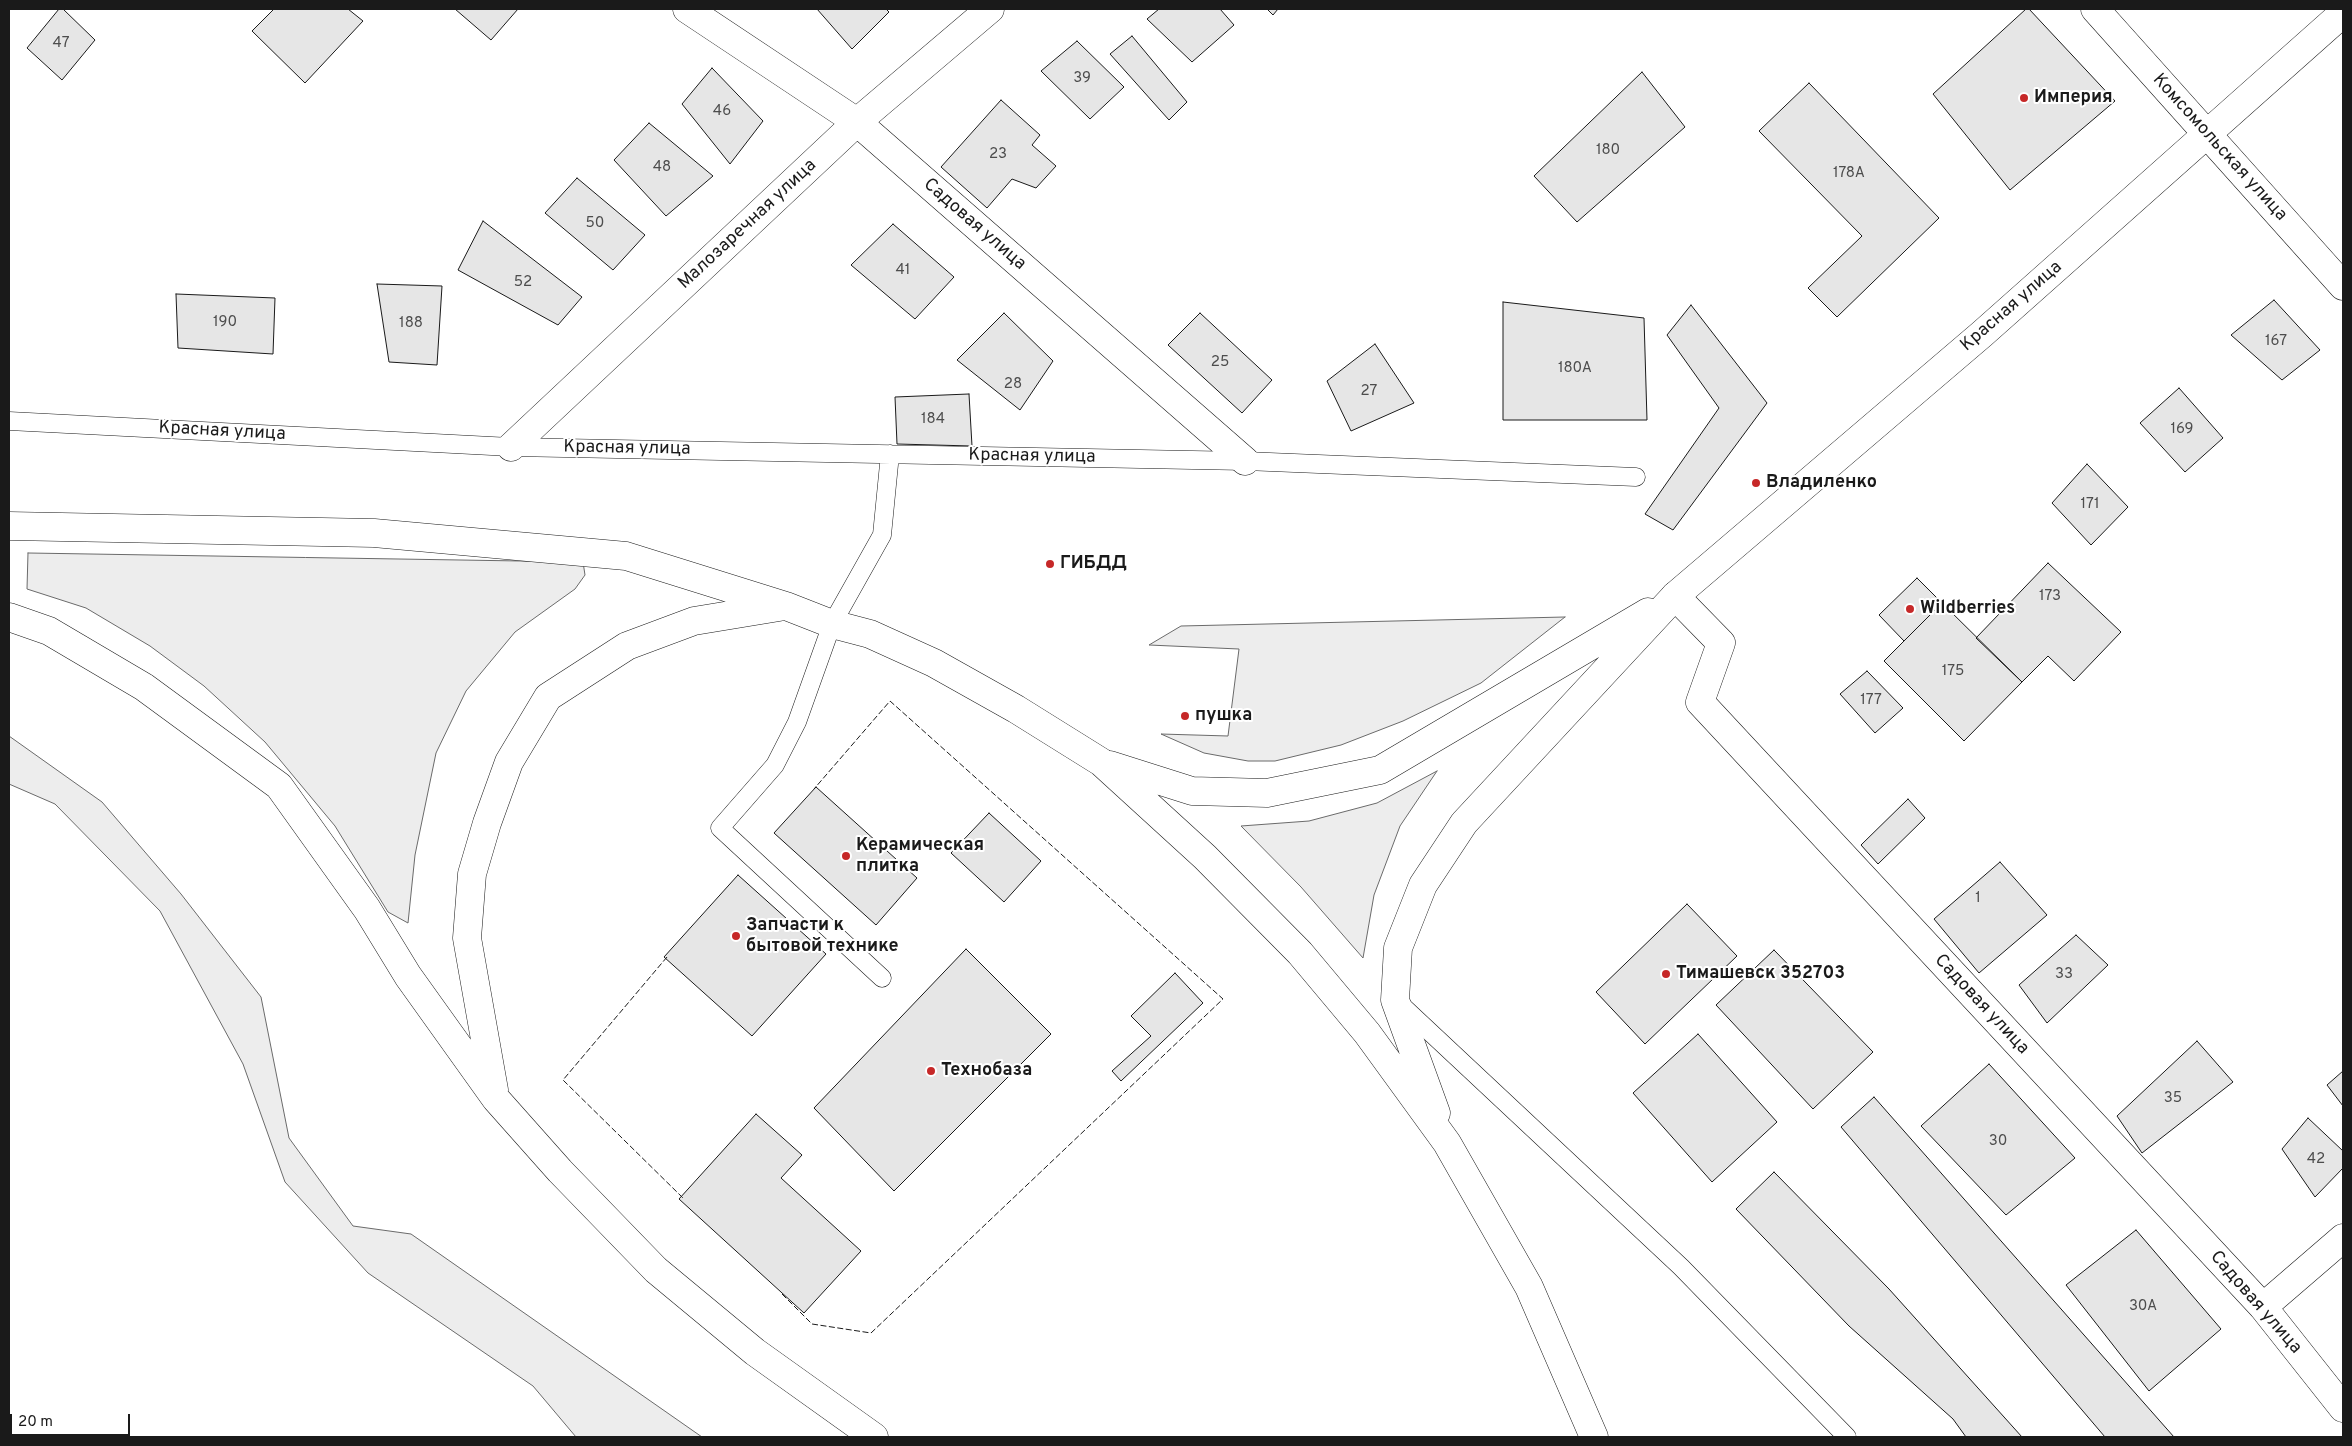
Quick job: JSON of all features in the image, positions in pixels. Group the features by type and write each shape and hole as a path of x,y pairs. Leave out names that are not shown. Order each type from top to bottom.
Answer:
{"main road":[{"name":"Садовая улица","path":"687,9 857,122 1245,461"},
{"name":"Малозаречная улица","path":"511,447 857,122 990,9"},
{"name":"Комсомольская улица","path":"2096,9 2168,92 2208,133 2343,286"},
{"name":"Красная улица","path":"1675,596 1982,334 2343,13"},
{"path":"9,526 374,533 626,556 786,606 832,624 870,634 934,663 1016,709 1101,762 1205,857 1300,953 1367,1033 1447,1143 1529,1287 1594,1437"},
{"name":"Садовая улица","path":"1675,596 1721,643 1700,702 2262,1308 2343,1408"},
{"path":"1101,762 1192,791 1267,793 1380,770 1675,596"},
{"path":"1447,1143 1395,1000 1398,948 1422,885 1464,823 1675,596"},
{"path":"496,1099 466,938 472,874 487,823 509,762 548,698 627,646 694,620 786,606"},
{"path":"9,618 49,631 144,687 278,786 367,909 408,976 496,1099 560,1171 656,1270 755,1352 874,1437"},
{"path":"2262,1308 2343,1238"}],"lane":[{"name":"Красная улица","path":"9,421 511,447 1245,461 1636,478"},
{"path":"882,978 720,828 775,765 797,722 832,624 882,535 890,454"},
{"path":"1395,1000 1681,1267 1847,1437"}],"shaded area":[{"path":"28,553 583,562 585,575 575,589 515,632 466,691 436,753 415,855 408,923 388,912 335,826 265,742 204,686 150,646 86,608 27,589"},
{"path":"1565,617 1481,683 1403,721 1341,745 1275,761 1248,761 1204,753 1161,734 1228,736 1239,649 1149,645 1181,626"},
{"path":"9,736 102,802 181,894 261,997 289,1138 353,1226 411,1234 702,1437 576,1437 533,1386 368,1273 285,1182 243,1064 160,911 55,804 9,784"},
{"path":"1437,771 1400,826 1374,895 1363,958 1301,887 1241,826 1309,821 1377,803"}],"building":[{"path":"59,9 63,9 95,40 62,80 27,48"},
{"path":"274,9 348,9 363,21 305,83 252,31"},
{"path":"455,9 518,9 491,40"},
{"path":"817,9 886,9 889,12 852,49"},
{"path":"1159,9 1220,9 1234,25 1192,62 1147,19"},
{"path":"1267,9 1278,9 1273,15"},
{"name":"Империя","path":"2026,9 2029,9 2115,101 2010,190 1933,94"},
{"path":"1132,36 1187,102 1169,120 1110,54"},
{"path":"1077,41 1124,87 1090,119 1041,71"},
{"path":"712,68 763,121 730,164 682,104"},
{"path":"1642,72 1685,127 1577,222 1534,176"},
{"path":"1809,83 1939,218 1837,317 1808,288 1862,236 1759,131"},
{"path":"1001,100 1040,135 1032,145 1056,166 1036,188 1012,179 987,208 941,167"},
{"path":"649,123 713,176 666,216 614,160"},
{"path":"577,178 645,235 613,270 545,213"},
{"path":"483,221 582,297 558,325 458,270"},
{"path":"893,224 954,277 915,319 851,265"},
{"path":"377,284 442,286 437,365 389,362"},
{"path":"176,294 275,298 273,354 178,348"},
{"path":"2274,300 2320,350 2282,380 2231,335"},
{"path":"1503,302 1644,318 1647,420 1503,420"},
{"path":"1691,305 1767,403 1673,530 1645,514 1719,408 1667,335"},
{"path":"1004,313 1053,361 1020,410 957,360"},
{"path":"1200,313 1272,380 1242,413 1168,345"},
{"path":"1375,344 1414,403 1351,431 1327,381"},
{"path":"2179,388 2223,438 2185,472 2140,423"},
{"path":"969,394 972,446 897,444 895,397"},
{"path":"2087,464 2128,507 2091,545 2052,503"},
{"path":"2048,563 2121,632 2074,681 2048,656 2022,682 1976,638"},
{"name":"Wildberries","path":"1917,578 1942,603 1904,641 1879,615"},
{"path":"1942,603 2022,682 1964,741 1884,661"},
{"path":"1867,671 1903,708 1875,733 1840,694"},
{"name":"Керамическая плитка","path":"816,787 917,878 876,925 774,833"},
{"path":"1908,799 1925,818 1878,864 1861,845"},
{"path":"989,813 1041,861 1004,902 951,853"},
{"path":"2000,862 2047,915 1979,973 1934,919"},
{"path":"738,875 826,954 752,1036 664,957"},
{"name":"Тимашевск 352703","path":"1687,904 1737,956 1645,1044 1596,992"},
{"path":"2076,935 2108,965 2047,1023 2019,985"},
{"name":"Технобаза","path":"966,949 1051,1034 894,1191 814,1108"},
{"path":"1774,950 1873,1052 1813,1109 1716,1005"},
{"path":"1175,973 1203,1003 1121,1081 1112,1071 1151,1036 1131,1016"},
{"path":"1698,1034 1777,1122 1712,1182 1633,1093"},
{"path":"2197,1041 2233,1082 2142,1153 2117,1116"},
{"path":"1989,1064 2075,1158 2006,1215 1921,1126"},
{"path":"2343,1071 2343,1106 2327,1085"},
{"path":"1874,1097 2174,1437 2105,1437 1841,1127"},
{"path":"756,1114 802,1155 781,1178 861,1251 804,1313 679,1199"},
{"path":"2308,1118 2343,1151 2343,1168 2315,1197 2282,1149"},
{"path":"1774,1172 1889,1289 2022,1437 1966,1437 1953,1419 1849,1326 1736,1209"},
{"path":"2136,1230 2221,1329 2149,1391 2066,1285"}],"fence":[{"path":"782,1294 812,1324 871,1333 1223,999 890,701 814,789"},
{"path":"667,957 563,1080 683,1198"}],"place":[{"name":"Империя","path":"2024,98"},
{"name":"Владиленко","path":"1756,483"},
{"name":"ГИБДД","path":"1050,564"},
{"name":"Wildberries","path":"1910,609"},
{"name":"пушка","path":"1185,716"},
{"name":"Керамическая плитка","path":"846,856"},
{"name":"Запчасти к бытовой технике","path":"736,936"},
{"name":"Тимашевск 352703","path":"1666,974"},
{"name":"Технобаза","path":"931,1071"}]}
